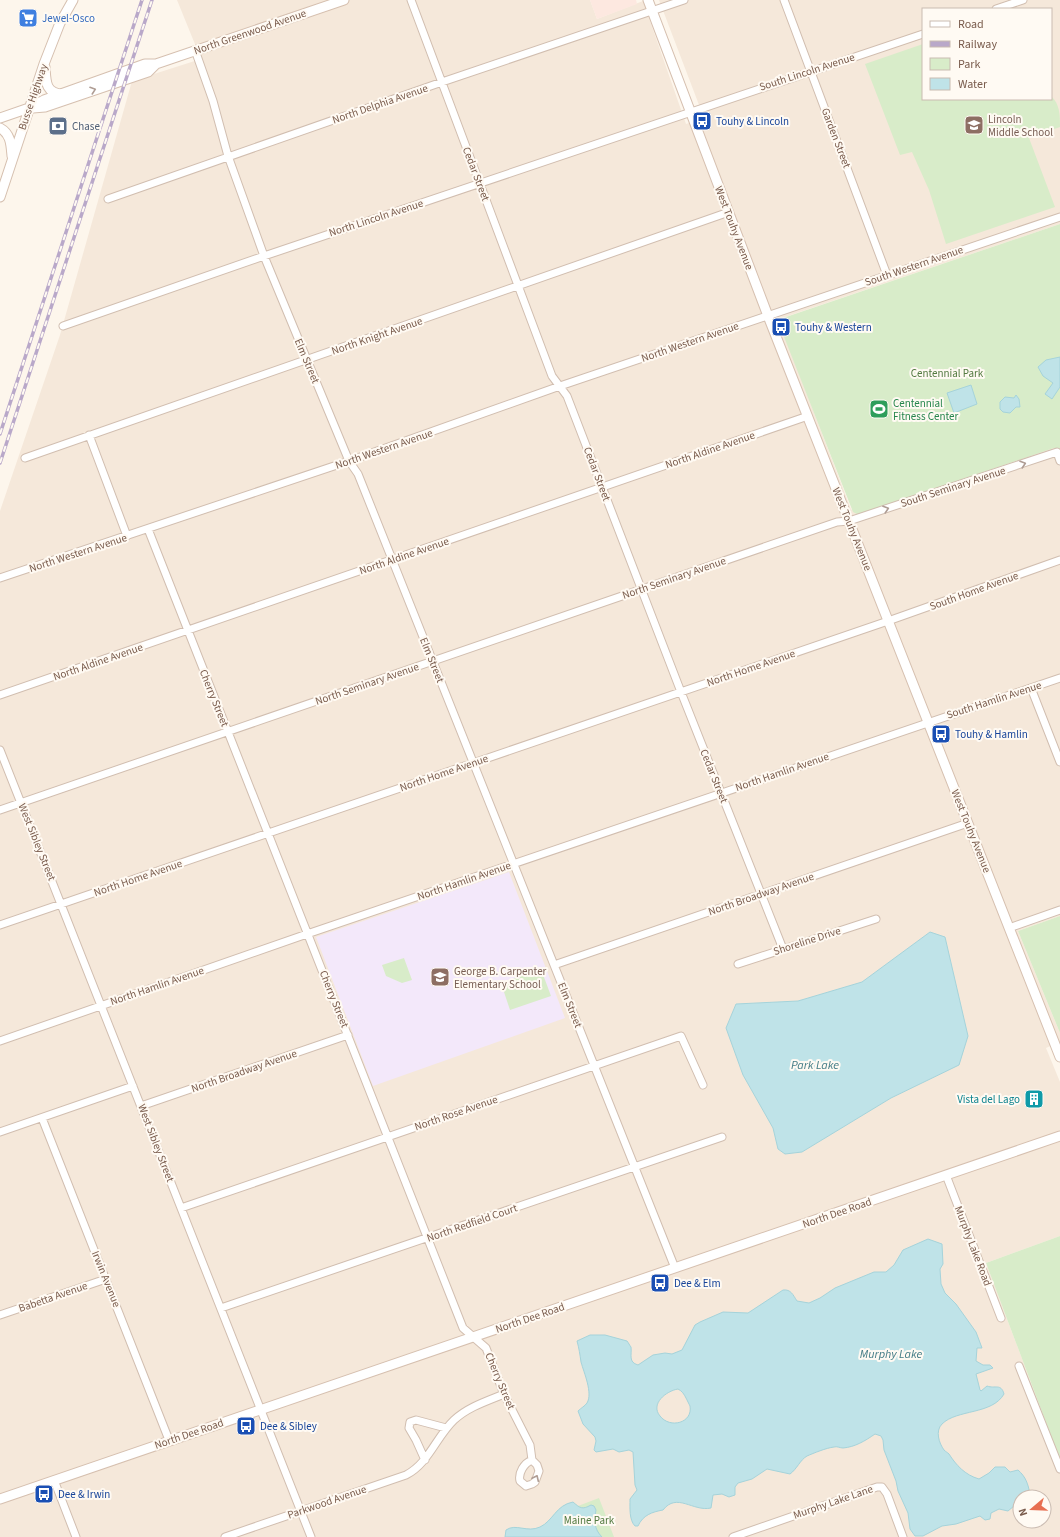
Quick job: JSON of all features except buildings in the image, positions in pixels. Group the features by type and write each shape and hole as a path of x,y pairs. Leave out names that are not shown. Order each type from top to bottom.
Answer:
{"main road":[{"name":"Busse Highway","path":"0,197 44,64 60,23 73,0"},
{"name":"North Greenwood Avenue","path":"0,118 29,108 44,100 145,64 156,64 344,0"},
{"name":"West Touhy Avenue","path":"648,0 768,316 1060,1057"},
{"path":"44,64 48,86 53,93 62,94"},
{"name":"North Greenwood Avenue","path":"29,108 45,107 148,72 156,64"},
{"path":"0,128 7,133 10,138 13,158"},
{"name":"North Dee Road","path":"0,1499 169,1440 474,1338 1060,1136"}],"street":[{"name":"Cedar Street","path":"411,0 552,376 567,396 641,590 783,949"},
{"name":"North Delphia Avenue","path":"108,199 442,82 684,0"},
{"name":"Garden Street","path":"784,0 887,275"},
{"path":"999,8 1023,0"},
{"name":"South Lincoln Avenue","path":"690,112 922,34"},
{"name":"Elm Street","path":"195,50 213,101 228,156 264,256 350,461 358,474 675,1268"},
{"name":"North Lincoln Avenue","path":"63,326 264,256 690,112"},
{"name":"North Knight Avenue","path":"25,458 519,287 729,212"},
{"name":"South Western Avenue","path":"768,316 1060,217"},
{"name":"North Western Avenue","path":"0,578 350,461 560,386 768,316"},
{"name":"North Aldine Avenue","path":"0,695 808,416"},
{"path":"89,435 127,536"},
{"name":"South Seminary Avenue","path":"849,521 1057,452 1060,461"},
{"name":"North Seminary Avenue","path":"0,810 837,522 849,521"},
{"name":"Cherry Street","path":"148,529 462,1328 486,1348 504,1394 530,1445 532,1460"},
{"name":"South Home Avenue","path":"888,622 1060,560"},
{"name":"North Home Avenue","path":"0,925 888,622"},
{"name":"South Hamlin Avenue","path":"928,722 1060,678"},
{"path":"1031,688 1060,762"},
{"name":"North Hamlin Avenue","path":"0,1041 101,1005 928,722"},
{"name":"West Sibley Street","path":"0,750 311,1537"},
{"name":"North Broadway Avenue","path":"554,965 968,823"},
{"path":"1009,928 1060,910"},
{"name":"Shoreline Drive","path":"738,964 876,919"},
{"name":"North Broadway Avenue","path":"141,1106 348,1035"},
{"name":"North Rose Avenue","path":"181,1208 681,1036 703,1085"},
{"path":"0,1132 133,1086"},
{"name":"Irwin Avenue","path":"42,1118 169,1440"},
{"name":"North Redfield Court","path":"221,1308 428,1239 722,1137"},
{"name":"Murphy Lake Road","path":"946,1175 1001,1318"},
{"name":"Babetta Avenue","path":"0,1315 106,1279"},
{"path":"1020,1366 1060,1469"},
{"name":"Parkwood Avenue","path":"225,1537 412,1472 425,1460 446,1428 463,1413 474,1406 504,1394"},
{"path":"425,1460 409,1428 410,1422 416,1420 446,1428"},
{"path":"54,1480 76,1537"},
{"name":"Murphy Lake Lane","path":"733,1537 877,1487 882,1487 887,1494 903,1537"}],"shaded area":[{"path":"177,0 590,0 597,19 643,1 686,124 704,118 659,0 1060,0 1060,224 782,318 779,321 851,509 859,515 1054,448 1060,450 1060,916 1018,931 1060,1033 1060,1042 1046,1048 1060,1082 1060,1236 986,1263 1060,1460 1060,1537 0,1537 0,511 60,335 132,81 201,59","holes":["930,932 959,1065 891,1098 802,1152 785,1154 778,1149 736,1004 798,1001 862,982"]},
{"path":"590,0 636,0 637,4 597,19"},
{"name":"George B. Carpenter Elementary School","path":"509,872 565,1018 373,1086 316,937"}],"green space":[{"name":"Lincoln Middle School","path":"922,44 922,100 1052,100 1052,97 1059,110 1060,127 1029,138 1055,207 946,244 929,190 912,152 900,155 865,64"},
{"name":"Centennial Park","path":"1060,224 1060,450 1054,448 859,515 853,512 779,324 780,319"},
{"path":"1060,916 1060,1033 1018,931"},
{"path":"404,958 412,980 402,983 386,976 382,965"},
{"path":"541,969 551,996 510,1010 501,983"},
{"path":"1060,1236 1060,1460 986,1263"},
{"name":"Maine Park","path":"599,1498 614,1537 505,1537 506,1530 510,1528 535,1529 540,1527 562,1506 573,1502 578,1506"}],"water":[{"path":"1060,357 1060,387 1052,399 1045,394 1053,383 1043,376 1038,367 1046,360"},
{"path":"971,385 977,404 954,413 947,393"},
{"path":"1016,395 1019,399 1020,407 1016,407 1010,413 1003,412 1000,409 1000,402 1005,397 1014,398"},
{"name":"Park Lake","path":"930,932 945,937 968,1036 959,1065 891,1098 802,1152 785,1154 778,1149 773,1128 743,1075 726,1028 736,1004 798,1001 862,982"},
{"name":"Murphy Lake","path":"928,1239 942,1244 943,1264 940,1269 941,1284 945,1293 956,1304 976,1332 982,1348 977,1348 976,1361 983,1365 990,1365 993,1368 976,1374 980,1390 981,1391 987,1386 999,1387 1004,1394 999,1401 983,1409 948,1419 940,1427 938,1433 939,1441 944,1450 961,1469 969,1475 979,1479 995,1467 1005,1467 1010,1472 1018,1470 1023,1475 1029,1489 1012,1489 1012,1508 1008,1511 999,1509 991,1513 990,1519 985,1520 980,1516 956,1524 942,1526 923,1536 915,1536 910,1529 908,1513 898,1491 896,1481 884,1450 883,1440 881,1436 875,1434 856,1445 843,1448 831,1448 807,1456 790,1474 767,1469 752,1479 738,1483 735,1487 735,1495 729,1497 722,1494 713,1495 711,1508 674,1503 668,1505 663,1510 648,1515 642,1519 638,1526 635,1526 632,1521 630,1510 630,1499 637,1490 635,1485 633,1452 629,1450 619,1452 613,1449 596,1452 594,1450 596,1441 595,1437 583,1424 578,1411 587,1403 589,1399 589,1389 581,1362 577,1341 590,1335 605,1335 627,1341 631,1347 631,1358 635,1364 638,1365 653,1355 665,1353 672,1354 682,1350 695,1325 723,1312 748,1313 783,1290 790,1291 797,1301 809,1303 835,1288 874,1272 886,1272 894,1265 903,1250","holes":["678,1389 684,1394 690,1406 688,1417 675,1423 664,1420 657,1411 658,1403 664,1395"]},
{"name":"Maine Park","path":"573,1502 581,1508 591,1505 594,1506 596,1510 596,1528 602,1537 505,1537 506,1530 510,1528 535,1529 540,1527 562,1506"}],"railway":[{"path":"0,434 142,0"},
{"path":"0,463 152,0"}],"place":[{"name":"Jewel-Osco","path":"28,18"},
{"name":"Touhy & Lincoln","path":"702,121"},
{"name":"Lincoln Middle School","path":"974,125"},
{"name":"Chase","path":"58,126"},
{"name":"Touhy & Western","path":"781,327"},
{"name":"Centennial Fitness Center","path":"879,409"},
{"name":"Touhy & Hamlin","path":"941,734"},
{"name":"George B. Carpenter Elementary School","path":"440,977"},
{"name":"Vista del Lago","path":"1034,1099"},
{"name":"Dee & Elm","path":"660,1283"},
{"name":"Dee & Sibley","path":"246,1426"},
{"name":"Dee & Irwin","path":"44,1494"}]}
